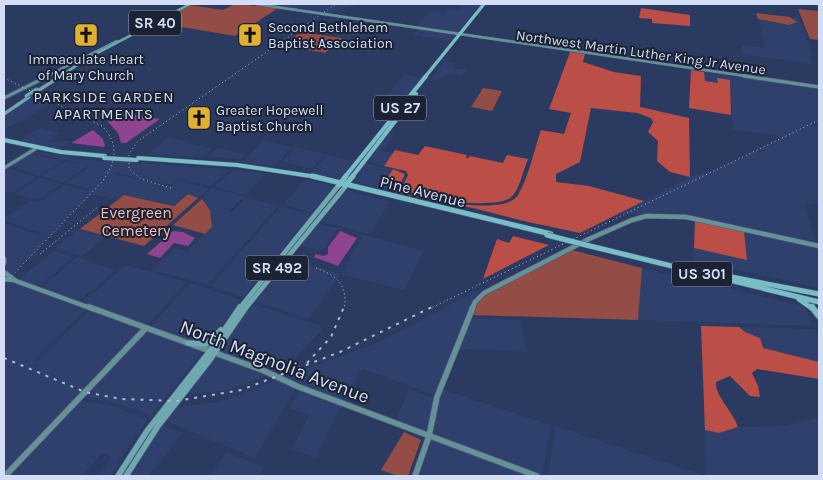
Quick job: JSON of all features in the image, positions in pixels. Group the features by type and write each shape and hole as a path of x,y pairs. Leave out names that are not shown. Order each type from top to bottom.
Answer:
{"highway":[{"name":"US 27","path":"343,184 486,4"},
{"name":"Pine Avenue","path":"4,140 61,152 104,157"},
{"name":"Pine Avenue","path":"14,142 35,149 250,170 343,184 819,301"},
{"name":"Pine Avenue","path":"741,281 815,293"},
{"path":"789,295 811,306 819,316"}],"main road":[{"name":"SR 40","path":"38,89 83,60 186,4"},
{"name":"SR 40","path":"4,113 82,59 190,4"},
{"name":"Northwest Martin Luther King Jr Avenue","path":"256,4 819,87"},
{"path":"4,98 117,40"},
{"path":"4,168 35,149"},
{"name":"SR 492","path":"118,476 155,420 212,352 232,318 343,184"},
{"name":"SR 492","path":"126,476 158,426 212,352 343,184"},
{"path":"415,476 430,436 437,397 474,302 484,293 632,220 647,216 686,217 819,246"},
{"name":"North Magnolia Avenue","path":"4,272 13,280 188,343 537,476"},
{"path":"4,279 13,280"},
{"path":"815,293 812,300 819,316"},
{"path":"815,293 819,301"},
{"path":"188,343 202,345 210,343 232,318"},
{"path":"5,476 146,328"}],"shaded area":[{"path":"286,4 361,4 325,14 281,7"},
{"path":"452,4 481,4 451,41 420,36 426,30 418,36 413,35 419,28 415,27 431,11 445,13 448,9 461,10 464,7"},
{"path":"641,8 690,15 690,26 652,23 652,19 639,18"},
{"path":"790,17 799,18 813,56 810,56 813,64 743,54 741,45 765,48 758,19 784,25 794,19"},
{"path":"570,52 585,54 583,62 614,72 641,76 640,107 689,118 690,177 670,172 657,161 658,141 648,132 653,122 651,118 637,113 591,108 580,162 556,174 556,182 589,186 644,201 580,233 473,208 429,200 490,205 512,201 518,195 541,130 564,134 571,113 549,109"},
{"path":"445,61 456,63 454,68 467,70 462,76 446,74 440,80 431,79"},
{"path":"691,70 704,72 705,81 718,83 717,78 730,80 731,115 689,108"},
{"path":"704,72 819,89 819,121 811,126 819,127 819,202 806,206 816,244 699,219 620,213 690,177 723,166 783,137 733,129 730,80 717,79 718,83 705,81"},
{"path":"404,75 421,78 407,95 390,91"},
{"path":"389,92 406,96 391,114 374,110"},
{"path":"37,95 52,103 4,130 4,116"},
{"path":"123,113 160,119 126,143 121,143 118,133 108,122"},
{"path":"40,128 59,133 47,142 71,141 59,149 20,140"},
{"path":"93,130 103,139 104,147 71,143"},
{"path":"388,133 394,135 381,151 393,153 384,166 366,161"},
{"path":"168,138 213,149 203,157 146,155"},
{"path":"265,140 292,147 274,166 241,163"},
{"path":"425,146 467,155 466,158 470,156 503,163 507,155 528,159 519,185 510,198 489,203 437,200 409,192 402,187 408,175 406,171 384,166 395,150 418,155"},
{"path":"295,147 325,154 311,169 282,161"},
{"path":"218,148 247,154 240,160 210,156"},
{"path":"31,152 78,159 230,169 211,186 180,179 169,185 117,173 168,187 180,180 210,188 200,197 187,194 174,205 125,195 116,200 92,193 11,275 4,268 6,259 4,256 4,223 38,235 41,233 4,220 4,218 30,201 42,200 64,185 88,191 89,189 66,183 89,167 106,170"},
{"path":"29,154 63,160 39,176 9,166"},
{"path":"327,155 354,161 341,177 336,179 310,174"},
{"path":"66,161 87,166 63,183 41,176"},
{"path":"365,163 393,169 385,183 398,187 395,192 353,182"},
{"path":"6,167 37,177 12,193 4,191 4,169"},
{"path":"393,169 405,174 399,187 403,192 423,199 395,192 398,186 384,183"},
{"path":"233,170 267,173 245,195 214,187"},
{"path":"39,178 61,184 38,200 15,194"},
{"path":"305,179 335,186 313,213 283,205"},
{"path":"212,188 244,196 229,211 231,212 246,197 278,206 207,285 152,270 176,247 188,251 212,227 210,210 202,199"},
{"path":"349,190 390,202 369,234 319,221 344,191"},
{"path":"281,207 312,214 243,297 210,286"},
{"path":"695,220 744,231 747,260 694,248"},
{"path":"317,223 424,251 404,290 340,274 363,236 338,229 322,251 298,245"},
{"path":"79,230 105,237 82,256 55,248"},
{"path":"173,231 183,232 195,238 188,246 174,243 160,258 147,254"},
{"path":"340,231 357,238 338,266 314,257 316,254 324,256 328,254 328,247"},
{"path":"744,231 819,247 819,288 694,260 694,248 747,260"},
{"path":"513,236 549,245 483,279 497,239 509,243"},
{"path":"54,251 74,257 37,287 18,280"},
{"path":"77,257 115,270 79,301 40,288"},
{"path":"288,258 340,274 309,319 254,301"},
{"path":"126,265 187,282 146,326 82,302"},
{"path":"642,268 804,306 813,326 638,320"},
{"path":"4,281 13,281 88,308 33,360 36,362 91,309 143,328 4,474"},
{"path":"190,283 241,300 209,341 189,342 149,327"},
{"path":"480,289 466,316 435,395 362,369 344,402 283,377 375,344"},
{"path":"253,304 321,326 321,331 288,366 274,373 218,352"},
{"path":"470,318 521,320 526,351 458,349"},
{"path":"701,326 739,327 745,332 760,338 763,348 819,362 819,379 757,369 752,373 758,386 760,397 750,396 730,376 716,382 718,393 738,427 719,433 705,430"},
{"path":"739,327 815,329 819,339 819,362 763,348 760,338 745,332"},
{"path":"146,330 203,351 151,416 115,403 83,396"},
{"path":"217,356 269,375 226,391 188,393"},
{"path":"278,379 296,388 255,458 166,421 177,407 218,402 244,394"},
{"path":"300,389 342,405 315,458 292,449 309,415 289,408"},
{"path":"409,389 434,398 428,433 396,421"},
{"path":"442,389 551,425 542,476 432,435"},
{"path":"79,400 113,406 148,419 110,476 98,476 111,458 106,453 102,453 82,476 8,476"},
{"path":"819,418 819,476 706,476 705,430 719,433 738,427 780,426"},
{"path":"163,425 182,433 149,476 131,476"},
{"path":"556,426 700,474 700,476 548,476"},
{"path":"431,439 531,476 418,476"},
{"path":"226,452 264,467 258,476 210,476"}],"green space":[{"path":"235,4 278,8 235,36 158,23 189,5 223,10"},
{"path":"798,9 819,11 819,40 810,39"},
{"path":"756,13 790,17 797,22 789,25 758,19"},
{"path":"301,32 342,39 325,53 282,45"},
{"path":"483,88 502,91 492,111 471,107"},
{"name":"Evergreen Cemetery","path":"188,194 198,198 144,246 80,229 124,195 174,206"},
{"path":"202,199 210,210 212,227 205,234 173,225"},
{"path":"572,250 642,268 638,320 471,315 476,303 486,294"},
{"path":"404,432 421,440 408,476 398,476 381,470"}],"railway":[{"path":"171,188 141,179 129,169 129,154 138,141 336,4"},
{"path":"4,78 102,126 108,133 114,147 113,161 102,182 4,284"},
{"path":"429,309 819,120"},
{"path":"40,254 99,206"},
{"path":"316,268 330,274 343,288 345,294 344,309"},
{"path":"307,363 331,337 344,307"},
{"path":"4,358 85,392 121,399 177,401 241,390 340,352 432,307"}],"place":[{"name":"Immaculate Heart of Mary Church","path":"86,35"},
{"name":"Second Bethlehem Baptist Association","path":"250,35"},
{"name":"Greater Hopewell Baptist Church","path":"199,118"}],"district":[{"name":"PARKSIDE GARDEN APARTMENTS","path":"104,106"}]}
